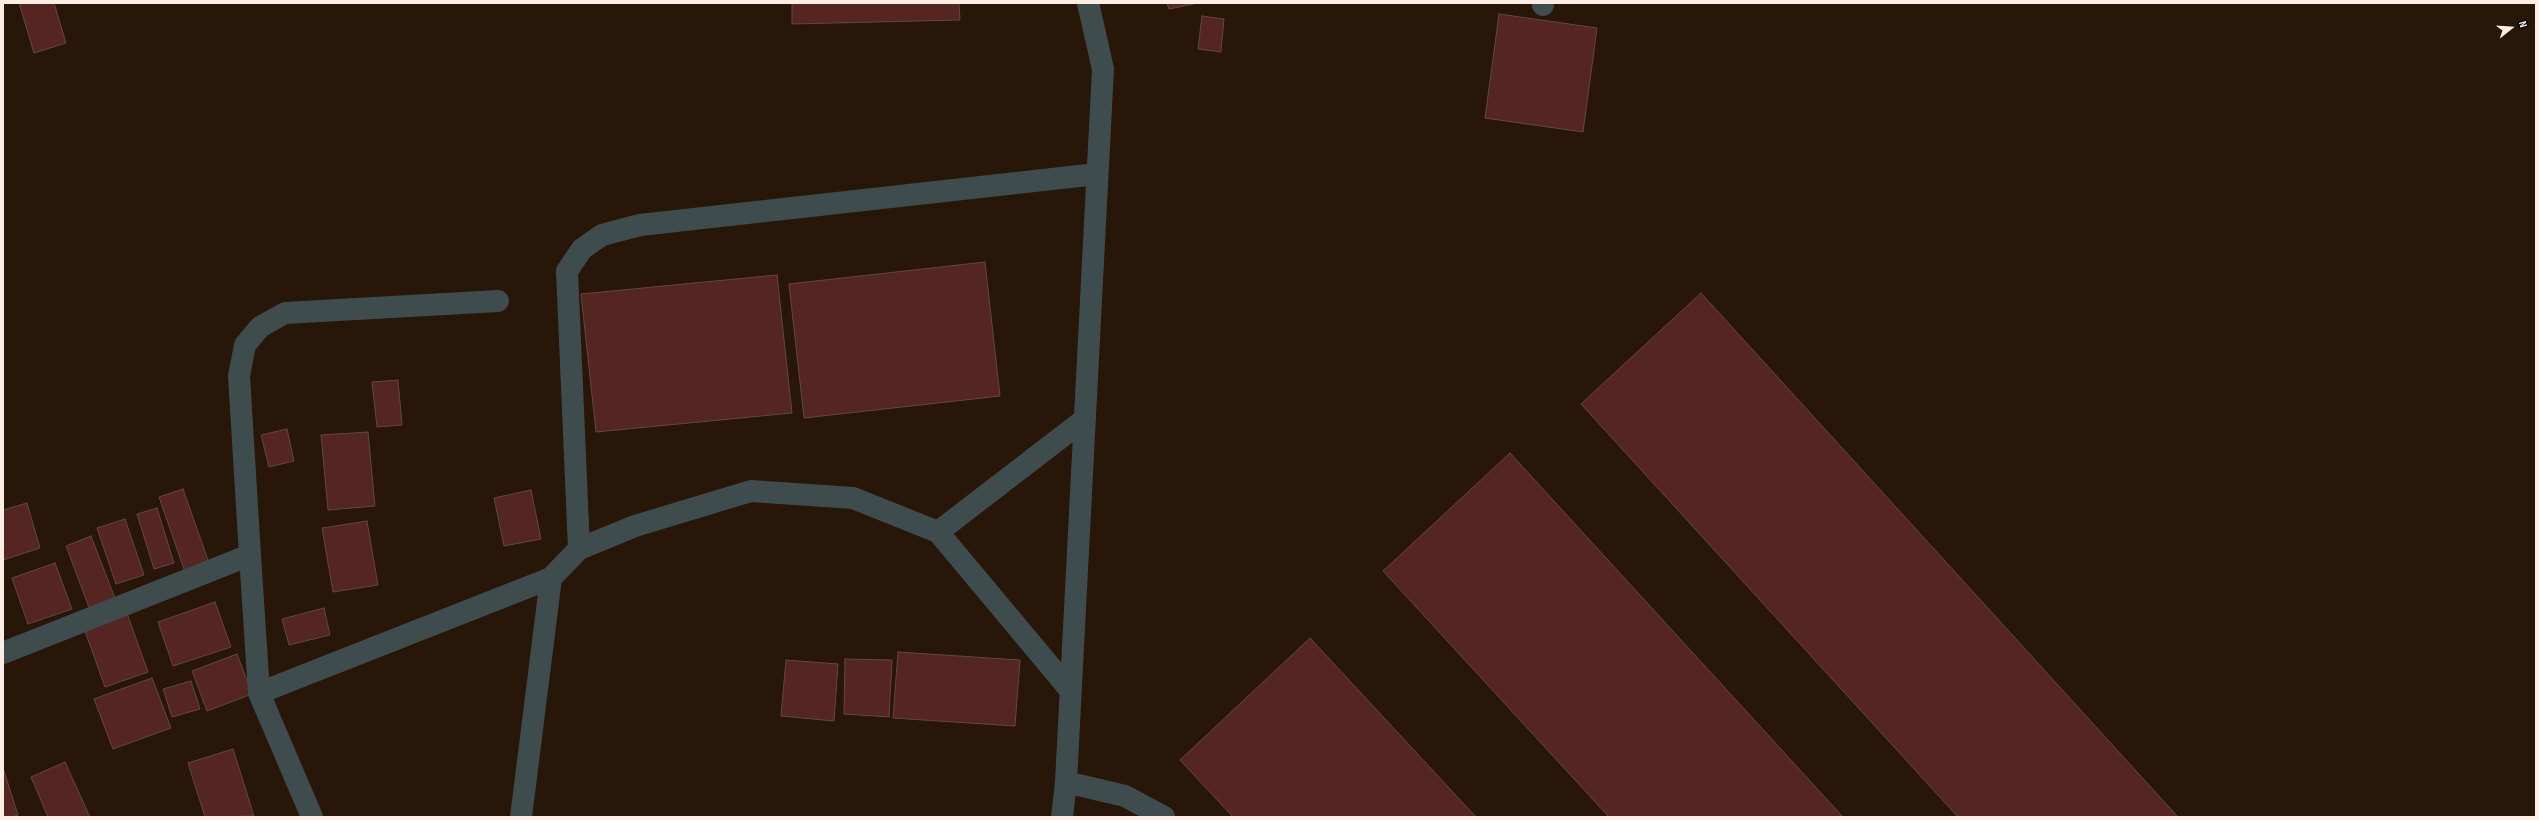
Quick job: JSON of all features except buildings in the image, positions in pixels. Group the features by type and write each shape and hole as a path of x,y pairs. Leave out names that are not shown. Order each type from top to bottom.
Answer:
{"street":[{"path":"1062,817 1066,782 1103,69 1088,3"},
{"path":"579,549 567,271 582,248 602,235 640,225 1097,174"},
{"path":"312,817 259,693 239,376 245,345 260,327 285,313 498,301"},
{"path":"938,532 1084,419"},
{"path":"259,693 551,578 579,549 635,526 751,491 853,498 938,532 1070,690"},
{"path":"3,653 250,555"},
{"path":"521,817 551,578"},
{"path":"1066,782 1125,796 1164,817"}]}
